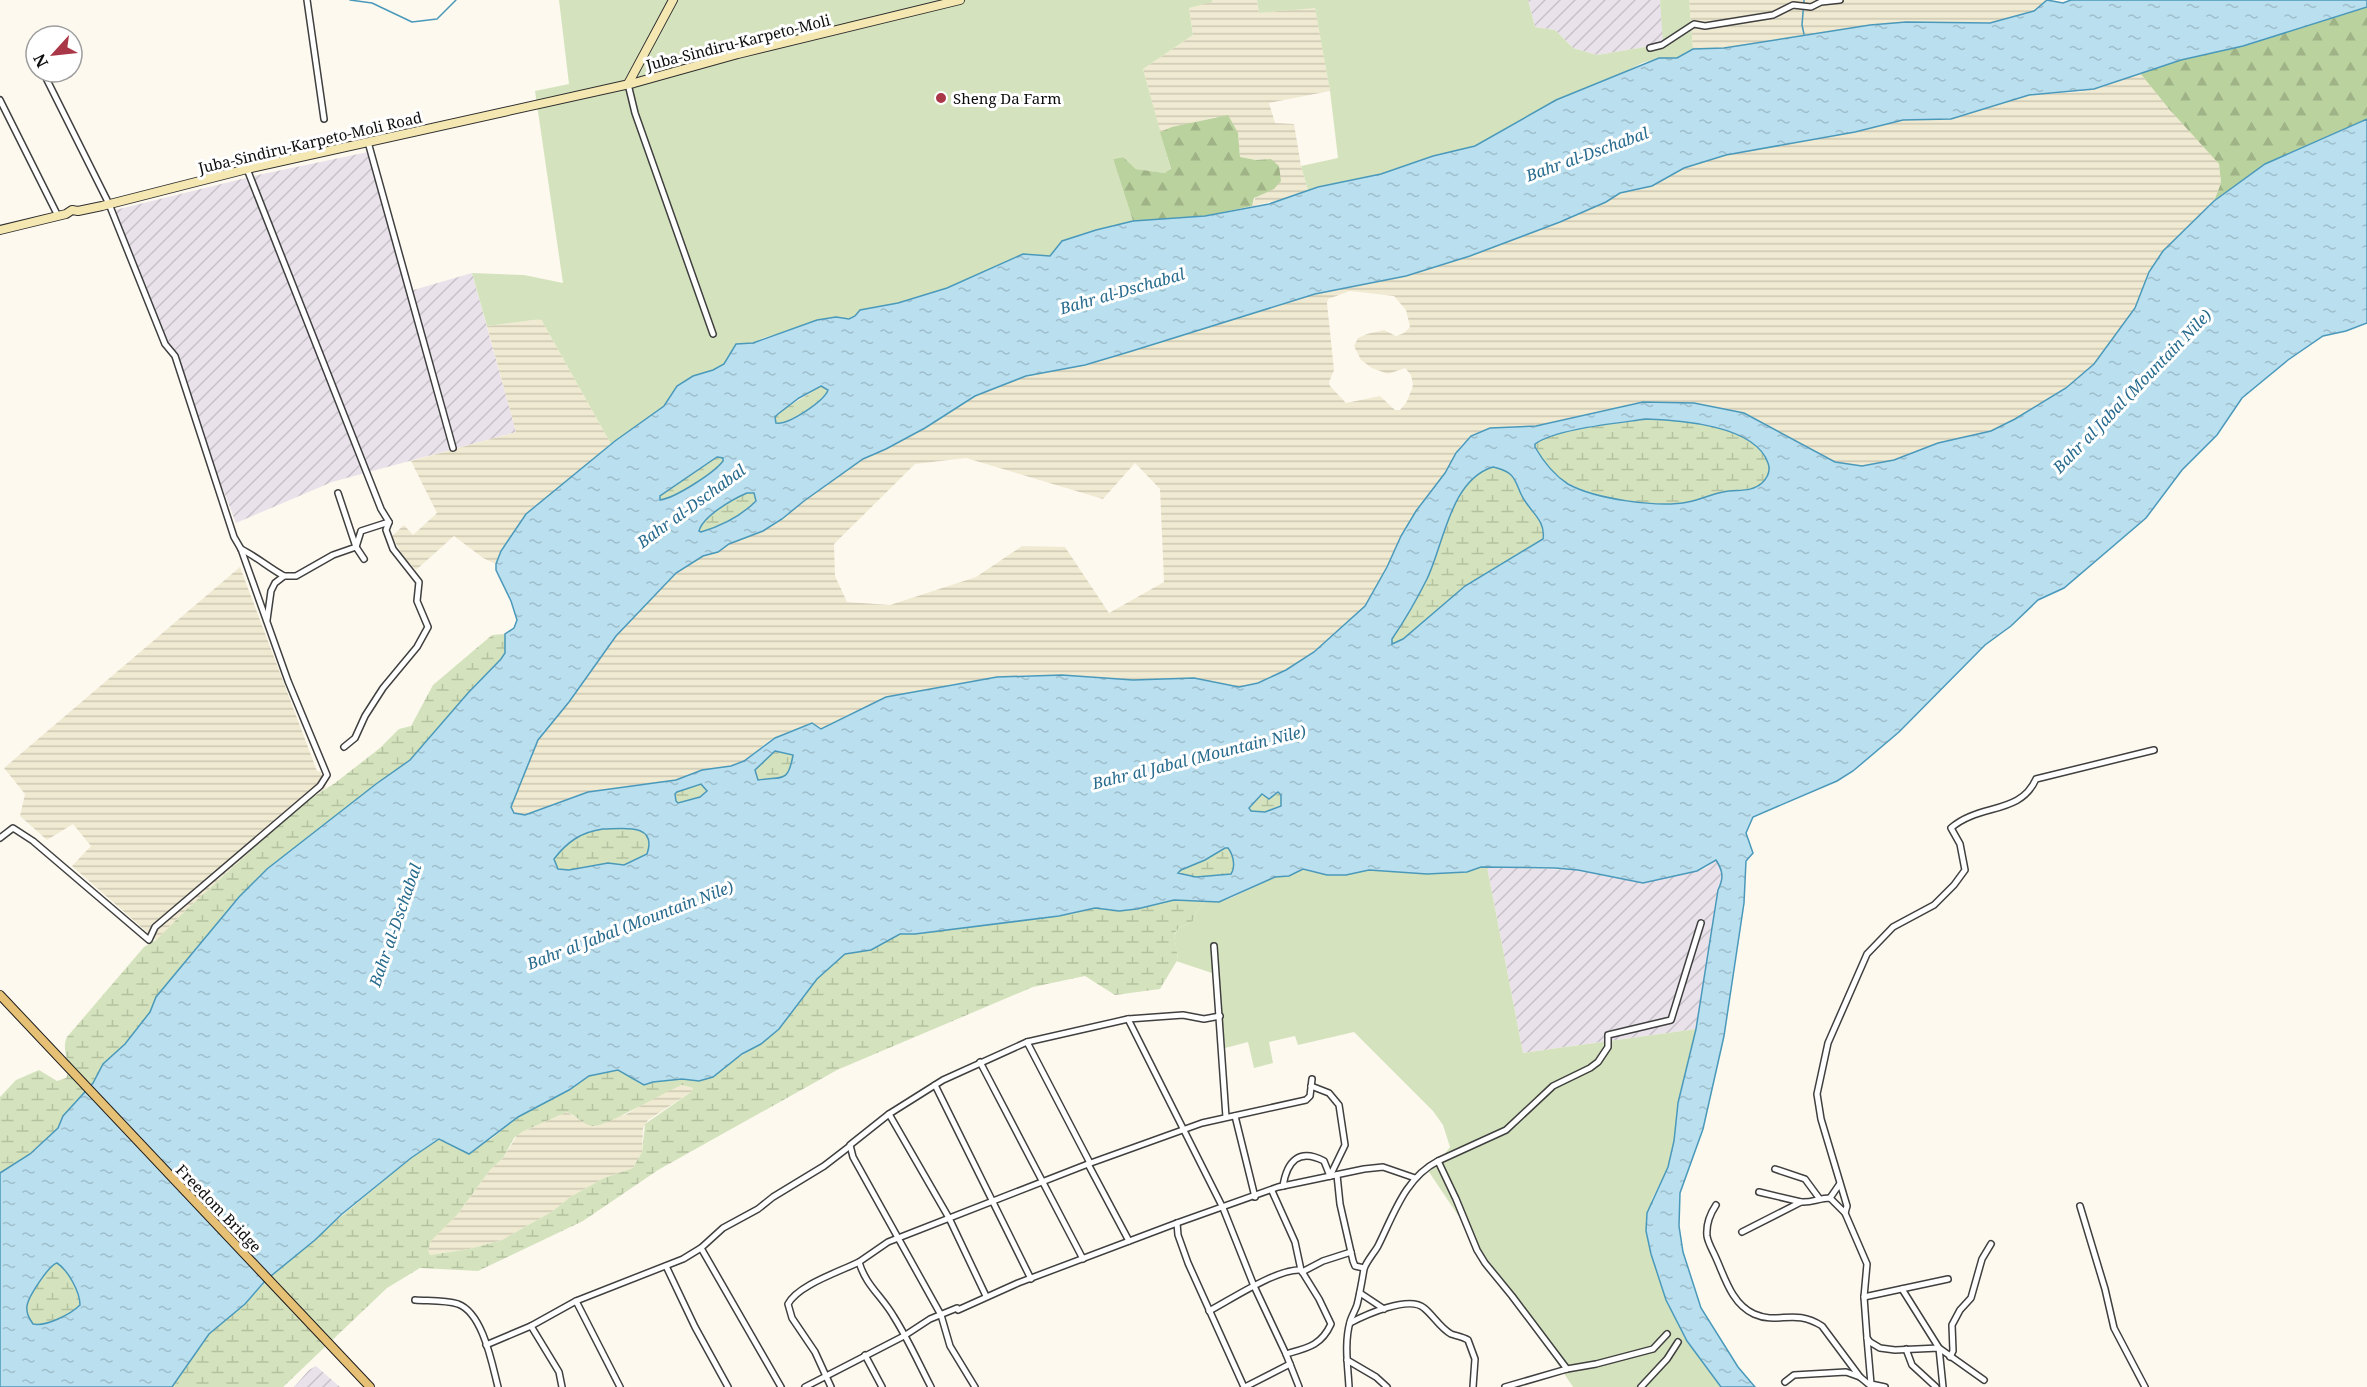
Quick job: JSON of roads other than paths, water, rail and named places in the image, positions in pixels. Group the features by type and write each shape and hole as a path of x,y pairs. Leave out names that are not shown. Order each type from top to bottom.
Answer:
{"main road":[{"path":"628,84 673,0"},
{"name":"Juba-Sindiru-Karpeto-Moli","path":"628,84 960,0"},
{"name":"Juba-Sindiru-Karpeto-Moli Road","path":"0,230 58,216 72,210 78,211 109,204 247,169 628,84"},
{"name":"Freedom Bridge","path":"0,995 370,1387"}],"street":[{"path":"307,0 324,119"},
{"path":"1650,48 1662,45 1694,24 1705,26 1773,15 1793,5 1811,7 1821,2 1840,0"},
{"path":"0,838 13,828 33,841 149,940 155,927 327,779 327,772 288,681 241,549 234,537 175,356 165,344 109,204 49,84"},
{"path":"628,84 635,112 713,334"},
{"path":"0,100 58,216"},
{"path":"368,142 453,448"},
{"path":"247,169 344,418 381,509 389,522"},
{"path":"338,493 356,547 364,559"},
{"path":"356,547 361,531 389,522"},
{"path":"344,747 355,738 365,716 415,650 428,627 417,601 418,580 390,543 386,530 389,522"},
{"path":"241,549 253,555 264,566 284,576 296,576 318,562 356,547"},
{"path":"267,622 271,591 275,583 284,576"},
{"path":"1845,1213 1847,1206 1821,1119 1817,1094 1828,1043 1867,954 1893,927 1934,905 1965,870 1960,844 1951,828 1958,822 1982,812 2016,803 2031,790 2036,779 2154,750"},
{"path":"1349,1387 1347,1360 1350,1323 1360,1293 1364,1268 1415,1178 1428,1166 1506,1130 1553,1086 1590,1068 1598,1062 1608,1047 1608,1035 1671,1020 1701,922"},
{"path":"1214,946 1226,1117"},
{"path":"486,1345 531,1326 576,1301 666,1266 701,1248 723,1228 759,1209 773,1197 824,1166 889,1114 935,1085 980,1062 1027,1042 1128,1019 1183,1015 1204,1019 1220,1016"},
{"path":"1128,1019 1223,1208 1254,1286 1299,1387"},
{"path":"1027,1042 1129,1241"},
{"path":"980,1062 1083,1259"},
{"path":"831,1387 814,1352 792,1318 788,1304 793,1296 802,1289 859,1262 874,1250 899,1238 1183,1130 1226,1117 1306,1100 1310,1096 1311,1082 1329,1094 1339,1105 1346,1145 1330,1176"},
{"path":"935,1085 1031,1279"},
{"path":"889,1114 949,1218 986,1296"},
{"path":"1235,1116 1255,1197"},
{"path":"849,1146 941,1315 950,1346 975,1387"},
{"path":"1283,1186 1290,1164 1294,1159 1304,1156 1313,1155 1324,1161 1330,1176"},
{"path":"1438,1161 1481,1256 1567,1369"},
{"path":"805,1387 904,1336 930,1319 957,1308 958,1310 986,1296 1177,1222 1283,1186 1330,1176 1383,1167 1415,1178"},
{"path":"1775,1169 1805,1179 1819,1198"},
{"path":"1337,1175 1340,1204 1355,1266 1364,1268"},
{"path":"1830,1198 1839,1185"},
{"path":"1272,1191 1294,1242 1301,1271 1319,1299 1330,1324 1325,1337 1309,1347 1286,1354"},
{"path":"1759,1192 1811,1203 1819,1198 1830,1198 1845,1213 1868,1264 1864,1297 1872,1386"},
{"path":"1742,1232 1802,1202"},
{"path":"1716,1205 1710,1214 1707,1238 1729,1288 1742,1306 1766,1317 1796,1316 1813,1320 1822,1326 1860,1377 1872,1386 1885,1387"},
{"path":"2080,1206 2105,1289 2114,1328 2145,1387"},
{"path":"1177,1222 1181,1246 1245,1387 1290,1365"},
{"path":"1950,1357 1953,1351 1952,1325 1960,1310 1971,1298 1982,1259 1991,1244"},
{"path":"701,1248 781,1387"},
{"path":"1209,1311 1254,1286 1291,1271 1301,1271 1351,1252"},
{"path":"859,1262 862,1273 873,1292 893,1315 931,1387"},
{"path":"666,1266 695,1327 728,1387"},
{"path":"1864,1297 1948,1279"},
{"path":"1902,1289 1939,1348 1984,1380"},
{"path":"1360,1293 1386,1310"},
{"path":"415,1300 450,1302 468,1310 479,1326 498,1387"},
{"path":"576,1301 620,1387"},
{"path":"1350,1323 1377,1310 1386,1310 1407,1303 1425,1308 1451,1334 1468,1340 1475,1364 1473,1387"},
{"path":"531,1326 559,1372 562,1387"},
{"path":"1505,1387 1567,1369 1653,1349 1667,1334"},
{"path":"1868,1338 1880,1348 1939,1348"},
{"path":"1641,1387 1667,1359 1678,1342"},
{"path":"1939,1348 1943,1387"},
{"path":"1906,1349 1912,1365 1936,1387"},
{"path":"865,1355 882,1387"},
{"path":"1347,1360 1376,1377 1387,1387"},
{"path":"1785,1382 1794,1375 1841,1372 1860,1377"}],"water":[{"path":"2047,0 2063,3 2071,0 2367,0 2367,7 2243,46 2181,60 2094,89 2029,95 1951,119 1903,120 1855,132 1726,155 1684,168 1652,186 1620,193 1606,202 1560,222 1470,256 1406,276 1315,294 1085,365 1026,376 975,396 925,428 863,459 763,531 729,544 718,552 703,556 676,573 616,636 569,702 538,740 511,807 514,813 525,815 588,792 676,780 702,770 731,766 744,761 775,738 812,723 821,729 886,697 997,677 1062,675 1133,680 1194,678 1239,687 1258,683 1286,670 1314,652 1365,606 1401,536 1416,511 1445,473 1456,453 1471,436 1490,428 1536,426 1643,402 1694,403 1744,413 1835,462 1862,466 1894,460 1938,443 1991,431 2066,388 2094,364 2135,308 2149,272 2163,251 2214,201 2265,164 2367,119 2367,323 2323,336 2288,360 2242,398 2217,435 2182,470 2146,518 2064,588 2038,600 2011,626 1985,645 1899,732 1853,771 1837,781 1753,817 1746,833 1753,853 1746,861 1744,903 1724,1036 1703,1129 1680,1193 1679,1226 1683,1252 1701,1308 1738,1367 1755,1387 1721,1387 1687,1341 1666,1300 1646,1231 1647,1213 1668,1167 1674,1141 1678,1103 1696,1029 1718,890 1722,878 1716,860 1697,871 1643,883 1578,870 1555,868 1481,867 1467,872 1427,874 1369,870 1346,875 1327,875 1303,869 1289,876 1275,877 1219,902 1174,900 1137,909 1119,911 1095,908 1059,916 900,934 871,950 845,954 817,979 779,1029 713,1077 699,1081 682,1079 644,1085 618,1070 589,1076 569,1090 518,1117 469,1154 439,1139 411,1158 342,1214 315,1240 266,1280 245,1304 209,1334 172,1387 0,1387 0,1173 30,1154 58,1128 63,1116 93,1083 103,1064 125,1044 150,1012 156,997 239,897 267,869 410,760 501,659 505,653 505,634 514,628 517,620 511,601 496,570 496,564 501,551 526,514 615,441 664,406 677,386 693,376 724,364 736,344 753,343 817,320 836,317 849,319 860,310 898,303 947,288 1023,254 1050,256 1062,241 1096,230 1133,221 1205,216 1269,204 1318,187 1381,174 1433,156 1475,146 1556,100 1659,58 1677,58 1693,49 1724,48 1870,25 1906,22 1990,23 2034,11","holes":["821,386 828,390 820,400 797,416 782,423 776,423 775,417 799,398","1646,419 1696,423 1714,427 1748,440 1760,450 1768,463 1768,474 1762,483 1749,489 1728,491 1675,504 1644,503 1610,498 1568,484 1549,467 1535,447 1535,444 1557,434","717,457 723,458 723,461 703,478 675,495 660,500 660,496","1493,467 1509,473 1515,480 1525,502 1540,521 1543,539 1465,586 1403,639 1392,644 1392,639 1427,579 1450,515 1467,485 1479,474","747,493 754,493 756,501 730,520 708,530 699,531 712,514","775,751 793,755 786,775 758,780 755,770","701,784 707,791 700,797 678,803 676,801 677,792","1278,792 1281,795 1281,806 1265,812 1251,811 1249,808 1262,794 1269,799","628,828 643,832 649,844 647,854 624,865 608,863 569,870 558,869 554,859 569,843 581,835 603,829","1225,848 1230,851 1234,864 1231,874 1196,877 1178,873","57,1263 65,1271 76,1288 80,1305 58,1319 45,1324 33,1324 27,1313 28,1302 49,1269"]}],"waterway":[{"path":"350,0 372,3 412,22 437,19 456,0"},
{"path":"1804,0 1802,25 1804,34"}],"place":[{"name":"Sheng Da Farm","path":"941,98"}],"water label":[{"name":"Bahr al-Dschabal","path":"1587,154"},
{"name":"Bahr al-Dschabal","path":"1122,291"},
{"name":"Bahr al Jabal (Mountain Nile)","path":"2132,391"},
{"name":"Bahr al-Dschabal","path":"691,506"},
{"name":"Bahr al Jabal (Mountain Nile)","path":"1199,757"},
{"name":"Bahr al-Dschabal","path":"395,925"},
{"name":"Bahr al Jabal (Mountain Nile)","path":"630,925"}]}
